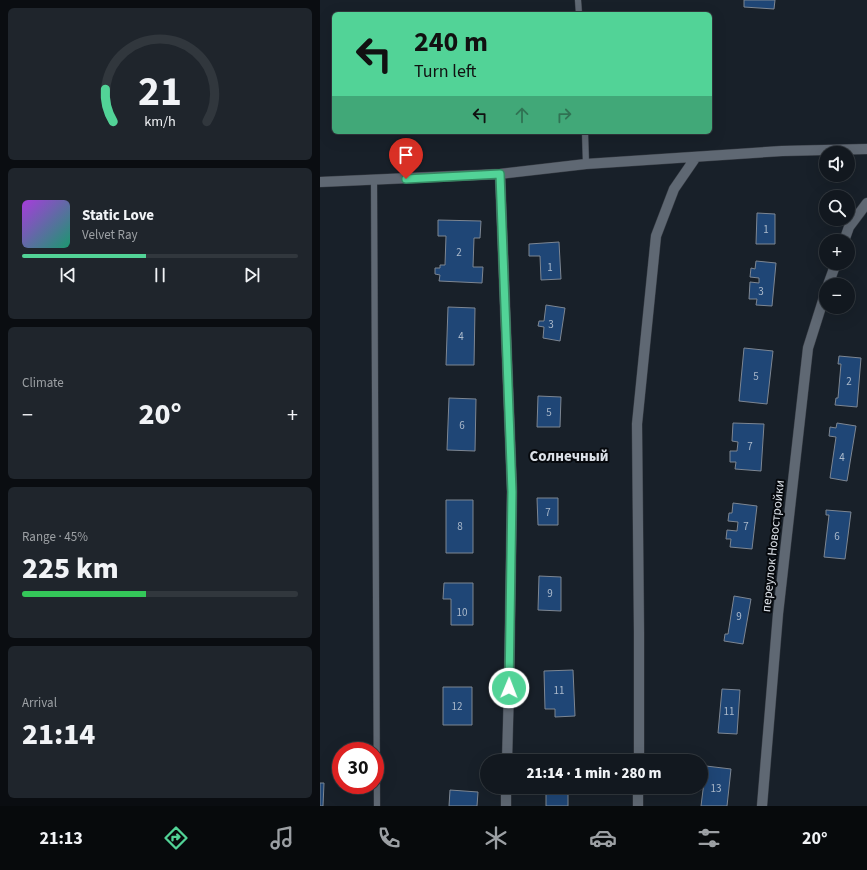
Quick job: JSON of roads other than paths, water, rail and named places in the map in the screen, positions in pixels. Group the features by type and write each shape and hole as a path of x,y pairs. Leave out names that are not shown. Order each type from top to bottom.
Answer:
{"street":[{"path":"320,182 374,181 500,174 586,164 782,151 867,149"},
{"path":"638,754 639,632 637,424 656,236 674,189 696,157"},
{"path":"500,174 512,492 507,754"},
{"path":"846,234 849,227 867,203"},
{"name":"переулок Новостройки","path":"762,806 778,614 808,348 819,313"},
{"path":"506,794 506,806"},
{"path":"638,794 638,806"}],"lane":[{"path":"578,0 579,12"},
{"path":"585,134 586,164"},
{"path":"374,181 377,806"}],"district":[{"name":"Солнечный","path":"569,456"}]}
